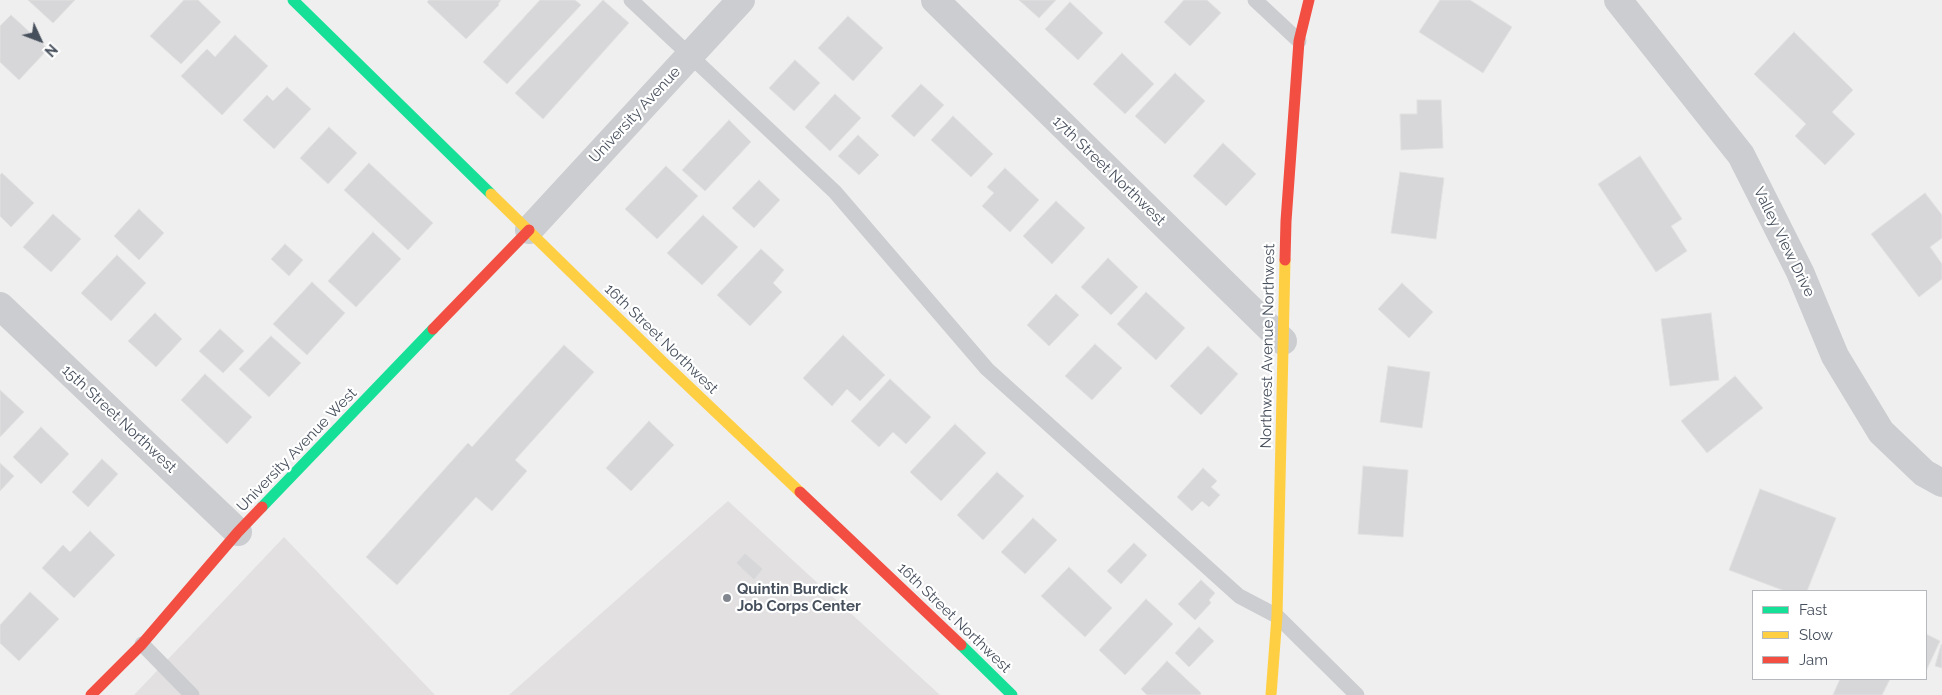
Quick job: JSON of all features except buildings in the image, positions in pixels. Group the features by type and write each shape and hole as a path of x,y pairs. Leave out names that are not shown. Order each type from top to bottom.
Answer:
{"street":[{"name":"16th Street Northwest","path":"293,0 672,371 1012,695"},
{"name":"University Avenue","path":"529,230 741,0"},
{"name":"17th Street Northwest","path":"935,0 1283,342"},
{"name":"Northwest Avenue Northwest","path":"1272,695 1277,616 1286,221 1299,41 1309,0"},
{"name":"Valley View Drive","path":"1618,0 1741,155 1800,272 1835,356 1881,432 1924,473 1942,484"},
{"name":"University Avenue West","path":"91,695 142,644 238,532 529,230"},
{"name":"15th Street Northwest","path":"0,306 238,532"}],"lane":[{"path":"630,0 835,192 987,369 1239,596 1277,616 1357,695"},
{"path":"1255,0 1299,41"},
{"path":"142,644 192,695"}],"shaded area":[{"name":"Quintin Burdick Job Corps Center","path":"728,501 940,695 509,695"},
{"path":"284,537 435,695 134,695"}],"traffic: fast":[{"path":"293,0 491,194"},
{"path":"262,507 433,329"},
{"path":"961,645 1012,695"}],"traffic: slow":[{"path":"491,194 665,364 800,492"},
{"path":"1271,695 1277,616 1285,260"}],"traffic: jam":[{"path":"1285,260 1299,41 1309,0"},
{"path":"433,329 529,230"},
{"path":"800,492 961,645"},
{"path":"91,695 142,644 238,532 262,507"}],"place":[{"name":"Quintin Burdick Job Corps Center","path":"727,598"}]}
